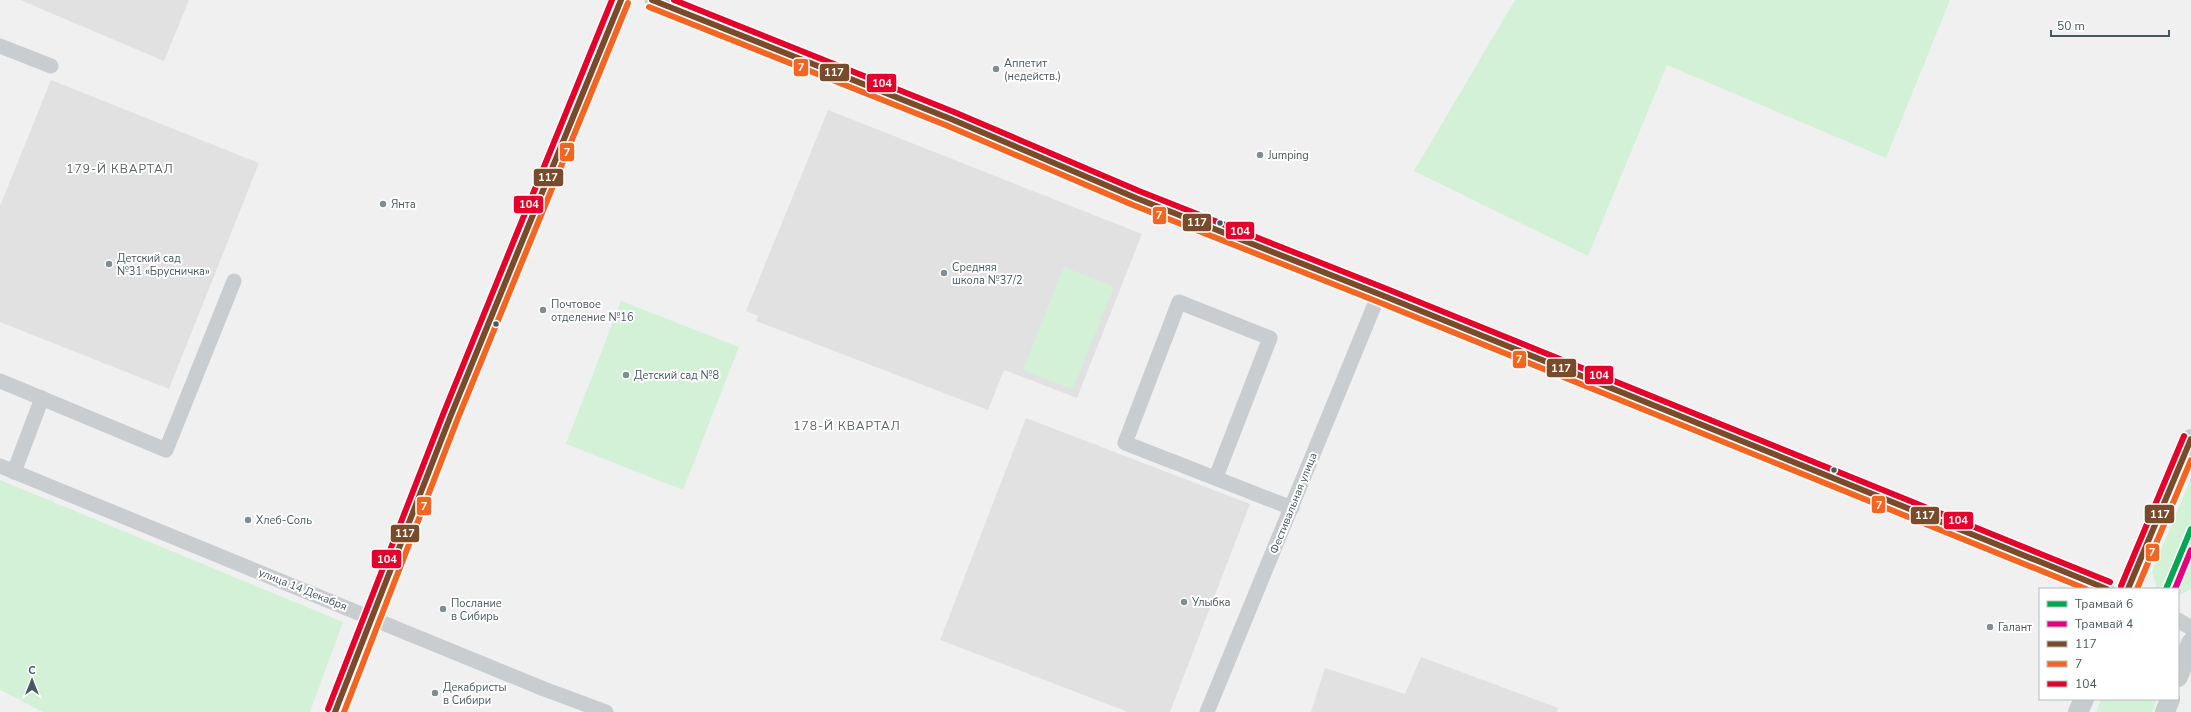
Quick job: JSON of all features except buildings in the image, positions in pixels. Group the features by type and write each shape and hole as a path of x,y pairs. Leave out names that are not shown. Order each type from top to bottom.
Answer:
{"main road":[{"path":"2128,588 2191,439"},
{"path":"2179,674 2191,643"},
{"path":"2078,712 2084,700"},
{"path":"2165,712 2170,700"}],"street":[{"path":"334,712 462,388 621,0"},
{"path":"652,0 950,119 1136,198 1379,294 2106,588"},
{"path":"0,46 51,66"},
{"path":"0,381 166,450 234,281"},
{"name":"Фестивальная улица","path":"1207,712 1379,294"},
{"path":"1216,477 1270,338 1179,302 1125,443 1216,477 1292,508"},
{"path":"14,472 42,398"},
{"name":"улица 14 Декабря","path":"0,466 372,617 580,708 606,712"},
{"path":"2179,621 2191,628"}],"shaded area":[{"path":"20,0 189,0 164,61"},
{"name":"Детский сад №31 «Брусничка»","path":"51,80 259,163 169,389 0,322 0,206"},
{"name":"Средняя школа №37/2","path":"828,110 1142,234 1077,398 1004,370 988,410 756,321 758,316 746,311"},
{"path":"1026,418 1250,504 1170,712 1128,712 940,640"},
{"path":"1421,657 1558,708 1557,712 1311,712 1325,668 1405,694"}],"green space":[{"path":"1515,0 1950,0 1886,158 1667,65 1588,256 1414,171"},
{"path":"1064,267 1114,287 1073,389 1023,370"},
{"path":"621,301 739,347 683,490 566,444"},
{"path":"2191,478 2191,589 2179,595 2179,588 2157,588 2152,572"},
{"path":"0,480 343,622 310,712 43,712 0,690"},
{"path":"2101,700 2157,700 2152,712 2096,712"}],"tram line":[{"name":"6","path":"2166,588 2191,529"},
{"name":"4","path":"2175,588 2191,550"}],"transit line":[{"name":"104","path":"328,709 444,412 612,0"},
{"name":"117","path":"335,712 451,415 621,0"},
{"name":"117","path":"652,0 951,119 1136,198 1379,294 2105,588"},
{"name":"104","path":"674,0 954,112 1139,191 1382,287 2110,582"},
{"name":"7","path":"344,712 458,418 628,3"},
{"name":"7","path":"649,7 948,126 1133,205 1376,301 2084,588"},
{"name":"104","path":"2121,586 2184,436"},
{"name":"117","path":"2128,588 2191,439"},
{"name":"7","path":"2137,588 2191,460"}],"place":[{"name":"Аппетит (недейств.)","path":"996,69"},
{"name":"Jumping","path":"1260,155"},
{"name":"Янта","path":"383,204"},
{"name":"Детский сад №31 «Брусничка»","path":"109,264"},
{"name":"Средняя школа №37/2","path":"944,273"},
{"name":"Почтовое отделение №16","path":"543,310"},
{"name":"Детский сад №8","path":"626,375"},
{"name":"Хлеб-Соль","path":"248,520"},
{"name":"Улыбка","path":"1184,602"},
{"name":"Послание в Сибирь","path":"443,609"},
{"name":"Галант","path":"1990,627"},
{"name":"Декабристы в Сибири","path":"435,693"}],"district":[{"name":"179-Й КВАРТАЛ","path":"120,169"},
{"name":"178-Й КВАРТАЛ","path":"847,426"}]}
